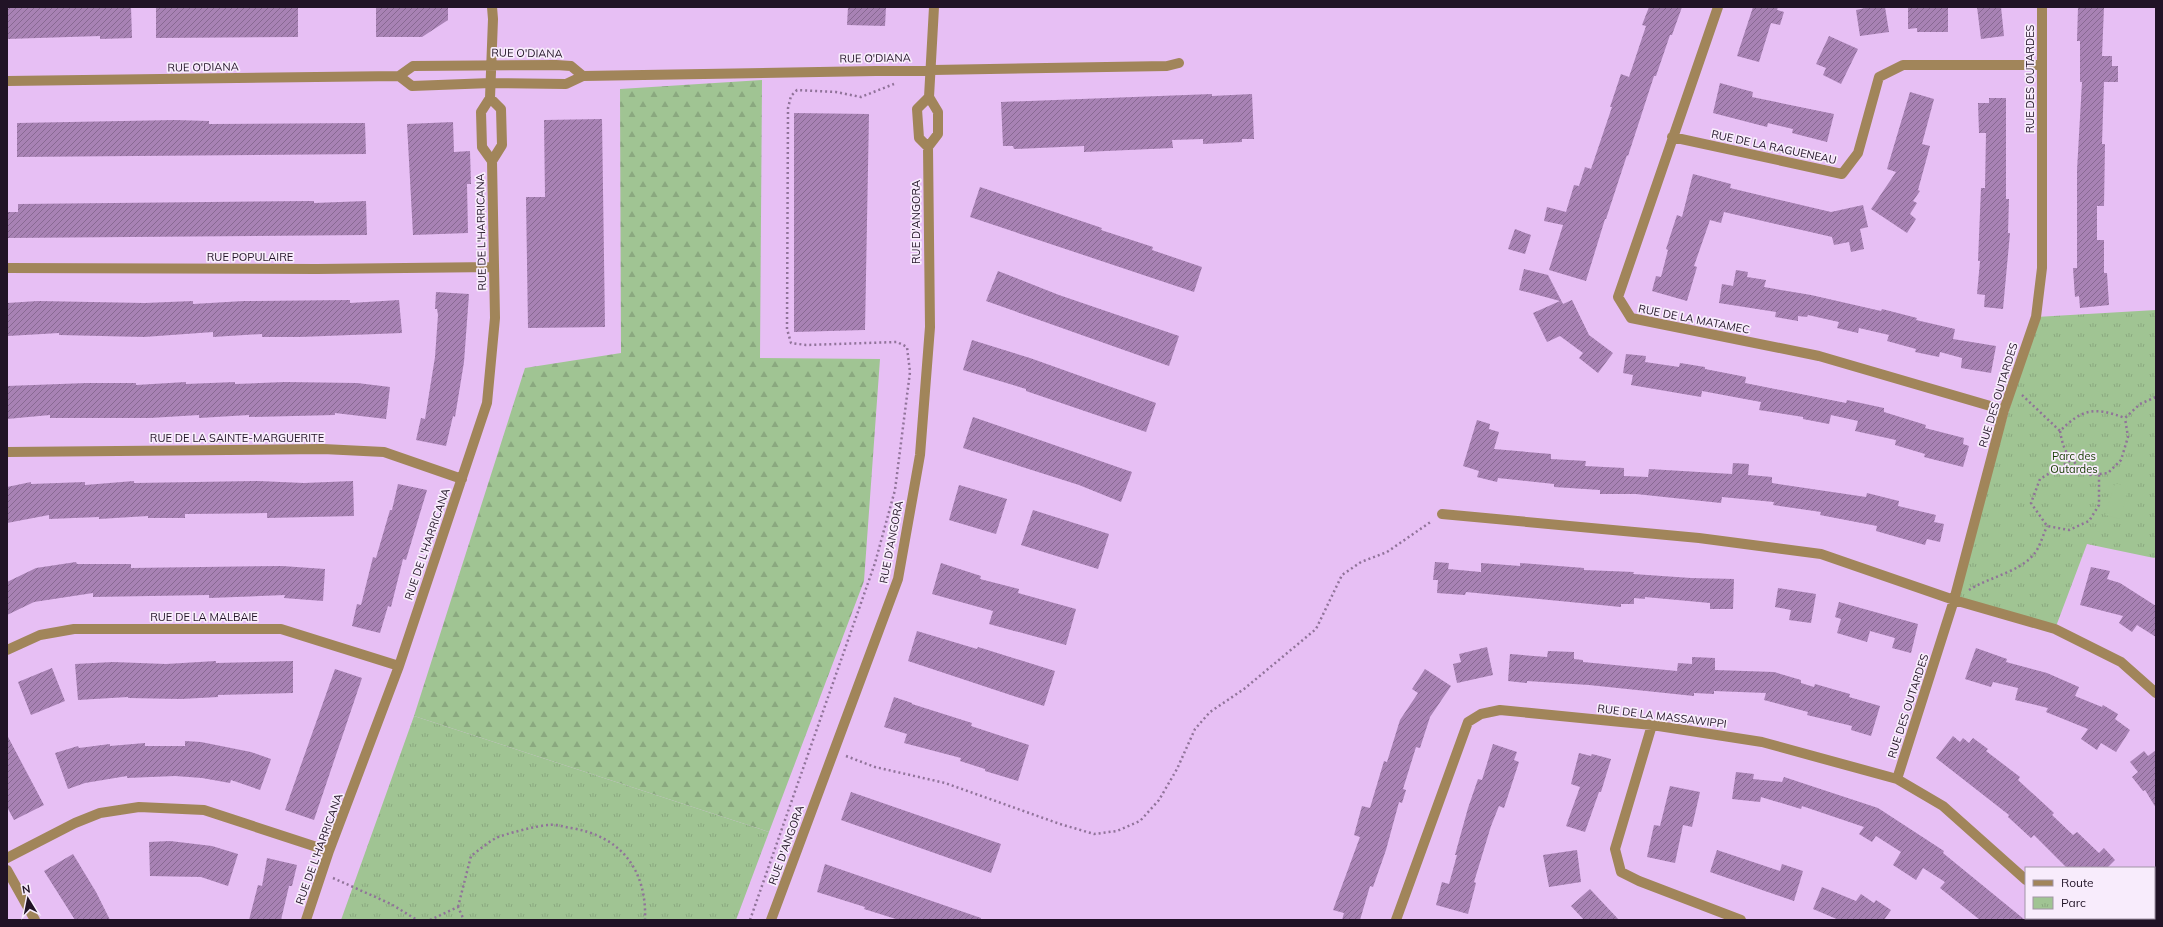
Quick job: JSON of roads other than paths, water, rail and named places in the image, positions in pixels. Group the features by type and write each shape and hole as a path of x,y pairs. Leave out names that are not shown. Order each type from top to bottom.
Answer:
{"street":[{"name":"RUE DE L'HARRICANA","path":"492,7 493,18 490,98 481,112 482,146 492,161"},
{"path":"928,147 938,134 938,112 929,97 934,7"},
{"name":"RUE DE LA MATAMEC","path":"1718,7 1618,297 1631,318 1819,356 2004,410"},
{"name":"RUE DES OUTARDES","path":"1897,779 1954,600 2004,410 2036,317 2042,268 2042,7"},
{"name":"RUE O'DIANA","path":"399,76 412,86 491,83 566,84 583,76 1167,66 1179,63"},
{"name":"RUE O'DIANA","path":"7,81 399,76 413,66 535,64 571,66 583,76"},
{"name":"RUE DE LA RAGUENEAU","path":"1672,137 1842,174 1858,153 1879,77 1903,65 2042,65"},
{"name":"RUE D'ANGORA","path":"771,920 898,579 920,455 930,327 928,147 919,138 918,109 929,97"},
{"name":"RUE DE L'HARRICANA","path":"306,920 323,875 329,851 399,666 487,403 496,318 493,266 492,161 502,145 501,109 490,98"},
{"name":"RUE POPULAIRE","path":"7,268 317,269 493,266"},
{"name":"RUE DE LA SAINTE-MARGUERITE","path":"7,452 323,449 384,452 462,479"},
{"path":"1442,514 1700,538 1821,554 1954,600 2055,629 2121,662 2156,693"},
{"name":"RUE DE LA MALBAIE","path":"7,650 40,635 74,629 281,629 399,666"},
{"name":"RUE DE LA MASSAWIPPI","path":"1396,920 1468,722 1481,714 1500,710 1652,725 1762,742 1897,779 1943,806 2025,879"},
{"path":"1652,725 1615,849 1621,872 1639,881 1741,920"},
{"path":"7,858 81,820 100,813 139,807 204,810 329,851"},
{"path":"7,870 35,920"}],"park label":[{"name":"Parc des Outardes","path":"2074,462"}]}
